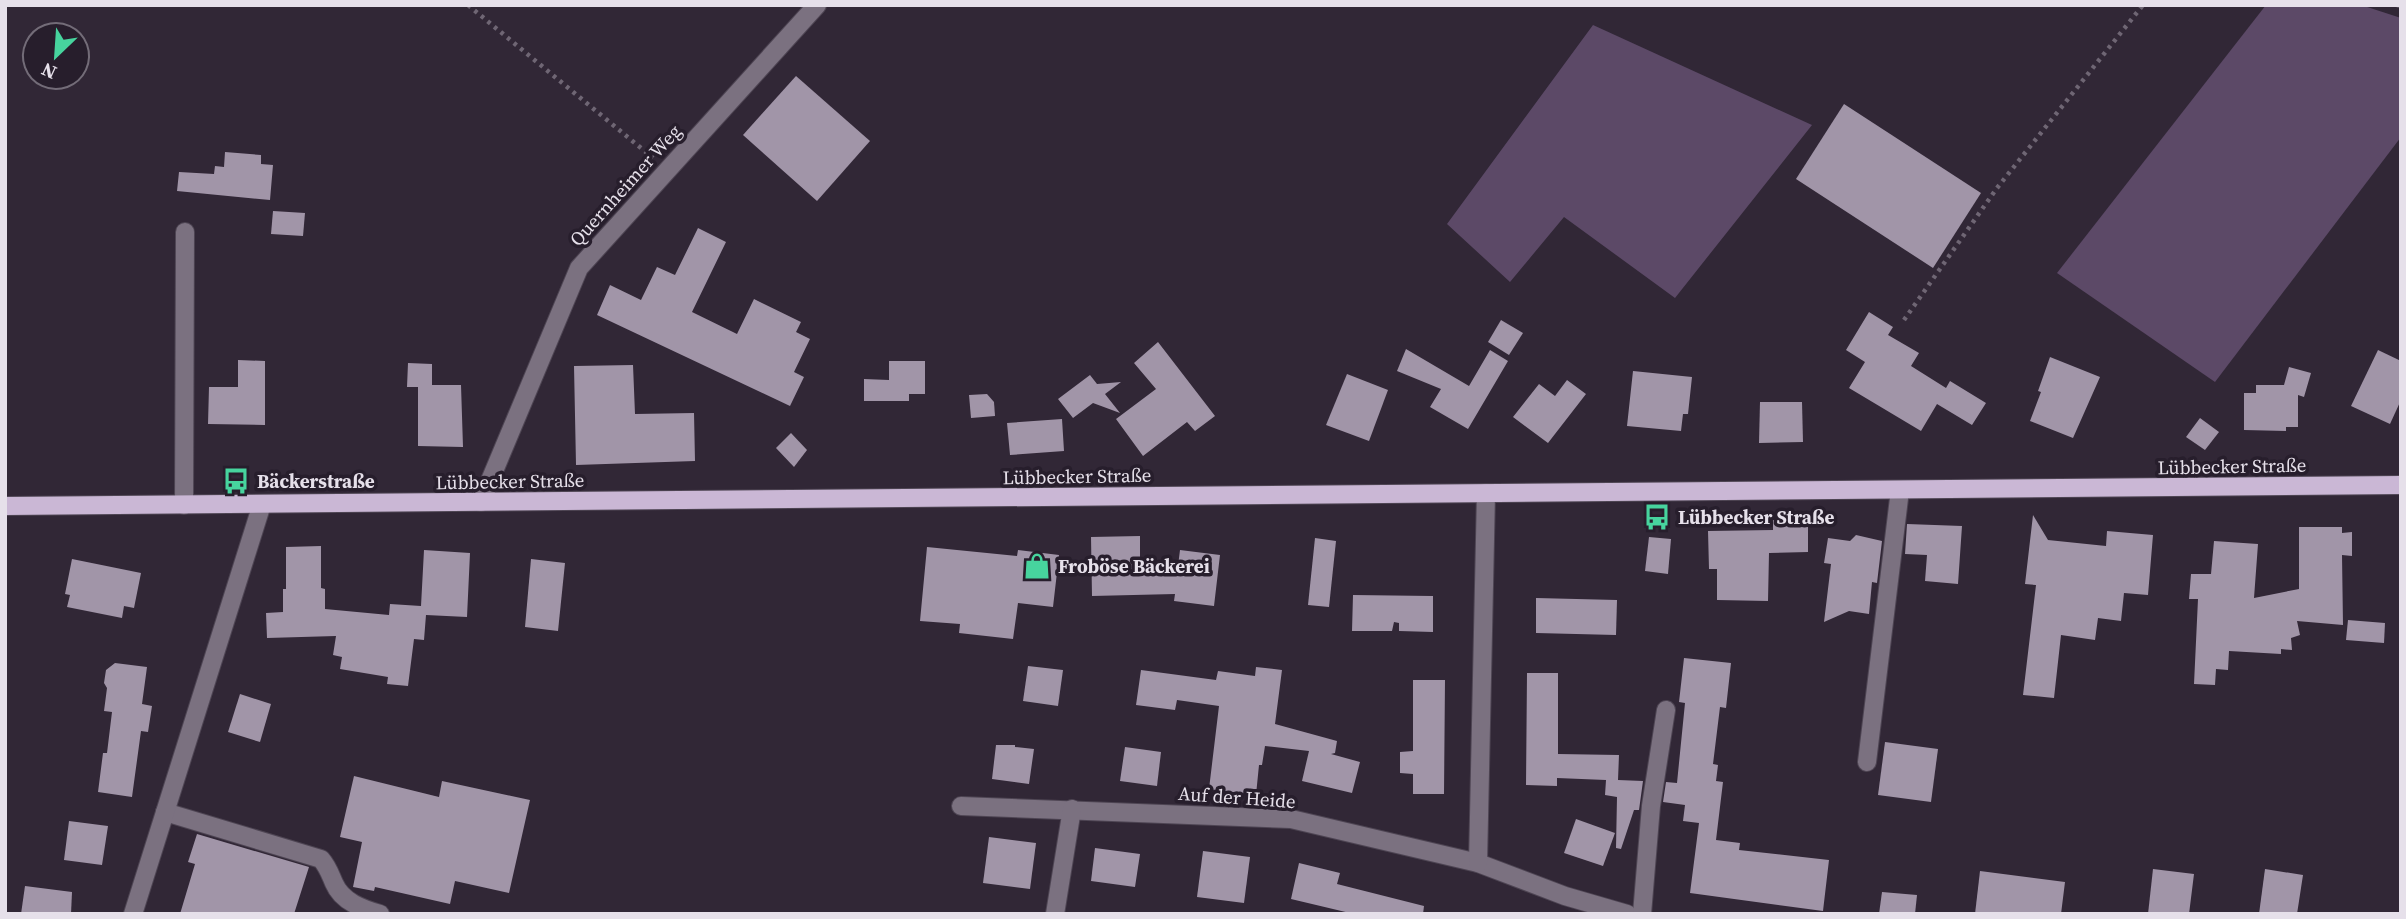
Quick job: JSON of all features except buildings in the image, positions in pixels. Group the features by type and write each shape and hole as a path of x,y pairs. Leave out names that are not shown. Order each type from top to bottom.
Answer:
{"main road":[{"name":"Lübbecker Straße","path":"5,506 2401,485"}],"street":[{"name":"Quernheimer Weg","path":"481,502 579,268 817,5"},
{"path":"184,505 185,232"},
{"path":"1867,762 1900,490"},
{"path":"1478,863 1486,493"},
{"path":"133,914 262,504"},
{"path":"1642,914 1651,806 1666,710"},
{"name":"Auf der Heide","path":"961,806 1291,820 1478,863 1565,896 1627,914"},
{"path":"1055,914 1072,809"},
{"path":"165,812 321,859 330,870 335,886 349,902 380,914"}],"path":[{"path":"468,5 667,169"},
{"path":"1905,320 1997,188 2143,5"}],"shaded area":[{"path":"2266,5 2361,5 2401,18 2401,137 2215,382 2057,273"},
{"path":"1593,25 1812,125 1675,298 1564,217 1510,282 1447,224"}],"place":[{"name":"Bäckerstraße","path":"236,481"},
{"name":"Lübbecker Straße","path":"1657,517"},
{"name":"Froböse Bäckerei","path":"1037,566"}]}
